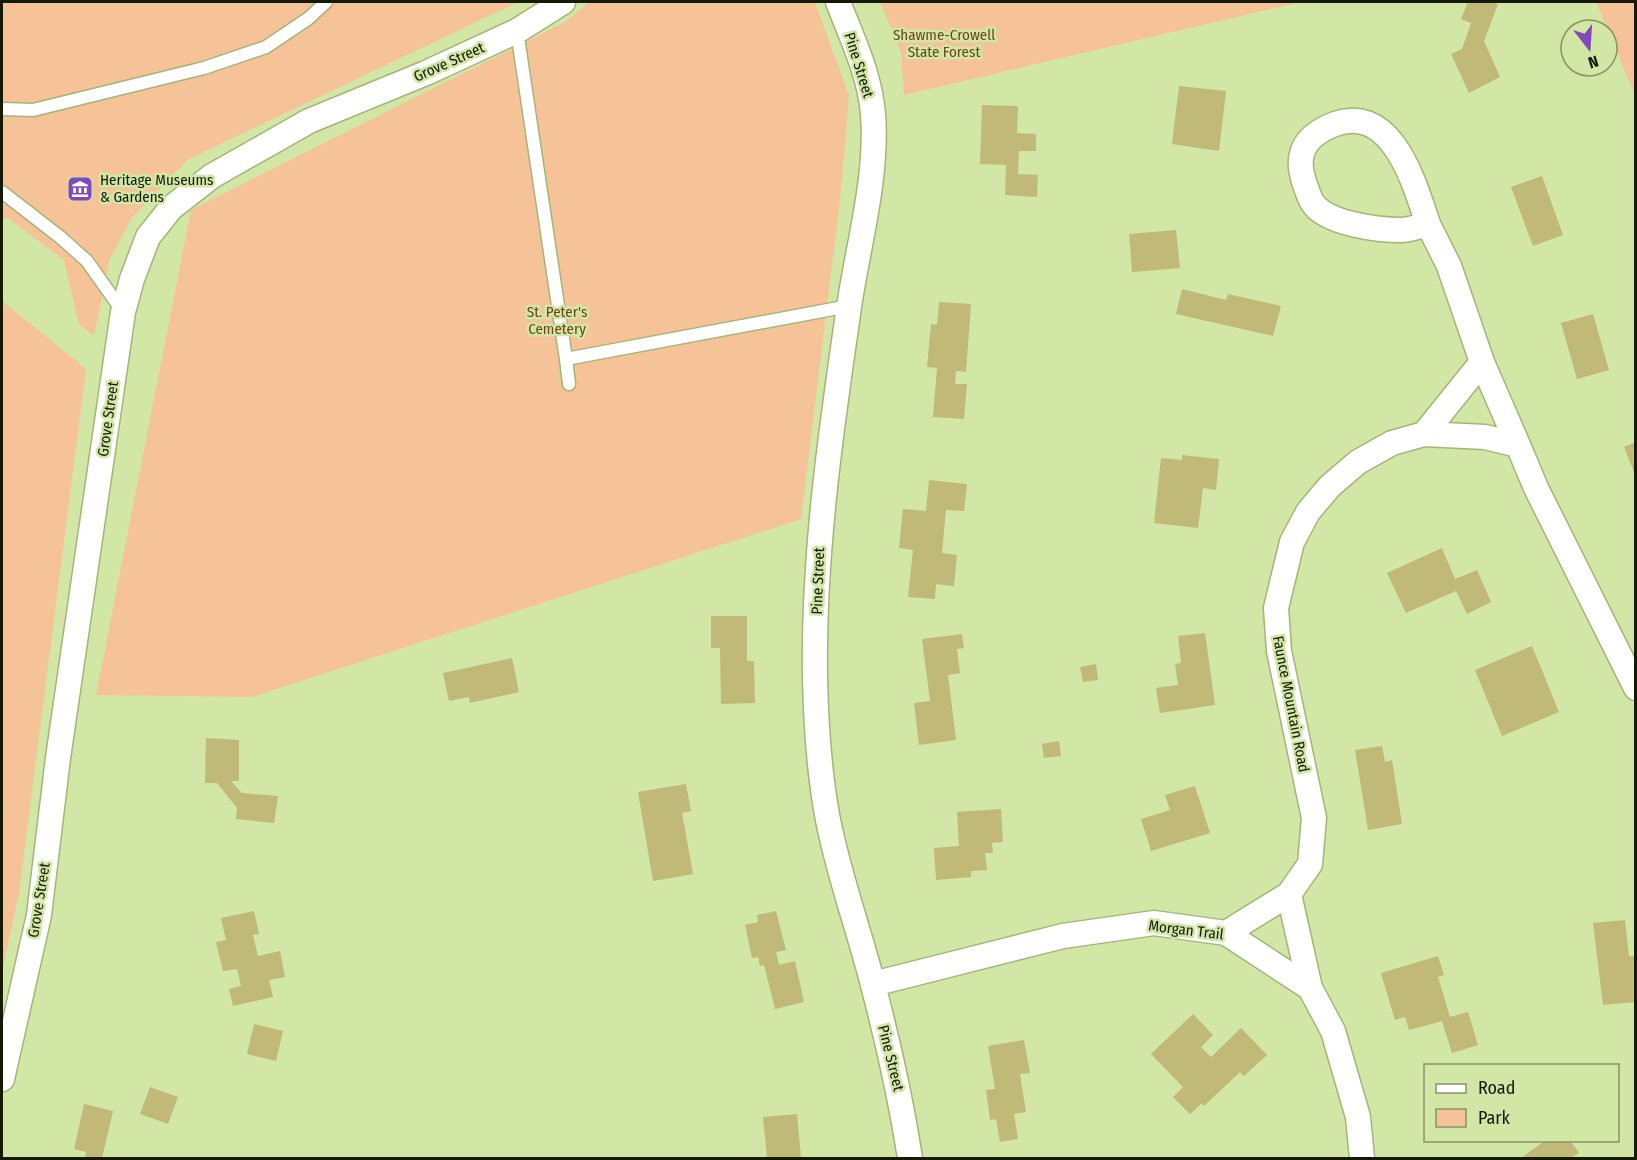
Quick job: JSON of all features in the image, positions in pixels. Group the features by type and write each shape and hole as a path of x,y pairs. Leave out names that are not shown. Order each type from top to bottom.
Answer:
{"street":[{"name":"Grove Street","path":"2,1079 39,915 58,758 123,312 132,279 148,237 171,207 212,176 309,121 426,74 517,31 563,2"},
{"name":"Pine Street","path":"838,2 866,75 873,113 873,154 849,306 817,566 815,678 819,756 828,819 902,1101 910,1158"},
{"path":"1428,224 1403,230 1361,226 1323,213 1313,204 1305,183 1302,173 1302,153 1317,132 1341,121 1358,120 1375,126 1401,153 1428,224 1449,266 1482,362 1536,488 1635,688"},
{"path":"1424,434 1482,362"},
{"name":"Faunce Mountain Road","path":"1226,933 1289,894 1310,864 1314,818 1278,651 1276,608 1292,543 1308,512 1330,486 1358,462 1392,443 1424,434 1485,437 1518,445"},
{"path":"1289,894 1310,988"},
{"name":"Morgan Trail","path":"873,984 1074,934 1154,923 1226,933 1310,988 1333,1030 1358,1117 1362,1158"}],"lane":[{"path":"2,109 33,110 204,68 266,47 309,18 326,2"},
{"path":"517,31 569,384"},
{"path":"2,192 87,261 123,312"},
{"path":"566,359 849,306"}],"green space":[{"name":"Heritage Museums & Gardens","path":"2,2 518,2 187,160 131,219 109,261 94,336 79,325 64,260 8,218 2,220"},
{"name":"St. Peter's Cemetery","path":"589,2 815,2 849,96 840,200 801,519 252,697 96,695 191,210 565,22"},
{"name":"Shawme-Crowell State Forest","path":"880,2 1301,2 904,95 901,52"},
{"path":"1596,2 1635,2 1635,95 1619,57 1619,18 1603,18"},
{"path":"2,301 86,369 19,893 2,972"}],"building":[{"path":"1468,2 1498,4 1484,41 1500,77 1469,93 1451,54 1462,49 1471,23 1461,19"},
{"path":"1179,86 1226,91 1219,151 1172,144"},
{"path":"982,105 1018,106 1017,133 1036,134 1036,151 1019,151 1018,174 1038,175 1037,197 1005,195 1006,165 980,164"},
{"path":"1542,176 1563,235 1533,246 1511,187"},
{"path":"1176,230 1180,268 1132,272 1129,234"},
{"path":"1182,289 1226,300 1228,294 1281,306 1273,336 1176,314"},
{"path":"939,302 971,304 966,372 956,371 955,384 967,384 964,419 933,417 937,368 927,367 931,324 937,325"},
{"path":"1593,314 1609,370 1577,379 1561,323"},
{"path":"1636,442 1636,475 1635,475 1624,447"},
{"path":"1182,455 1219,459 1216,490 1203,488 1198,528 1154,523 1161,458 1182,460"},
{"path":"929,480 967,484 964,511 946,510 942,553 957,555 954,586 936,584 935,599 908,597 913,550 899,548 903,509 926,511"},
{"path":"1442,548 1455,579 1477,570 1491,602 1467,614 1456,591 1406,613 1387,573"},
{"path":"711,616 747,616 747,661 754,661 755,703 721,704 720,648 711,648"},
{"path":"1205,633 1215,705 1160,713 1156,688 1178,685 1175,664 1181,663 1178,636"},
{"path":"962,634 964,648 957,649 960,673 948,675 956,740 919,745 914,703 930,701 922,639"},
{"path":"1532,646 1559,712 1502,736 1475,670"},
{"path":"512,658 519,692 470,703 469,697 449,701 443,673"},
{"path":"1096,664 1098,680 1083,682 1080,667"},
{"path":"206,738 239,740 239,781 231,781 242,793 278,796 274,823 236,819 237,808 217,783 205,783"},
{"path":"1059,741 1061,756 1044,758 1042,744"},
{"path":"1382,746 1385,762 1392,760 1402,824 1368,830 1355,750"},
{"path":"686,784 691,811 682,813 693,874 653,881 638,792"},
{"path":"1195,786 1210,833 1151,851 1141,819 1170,810 1165,795"},
{"path":"1001,809 1003,842 992,843 993,853 985,853 987,870 971,871 971,877 936,880 934,848 959,846 957,812"},
{"path":"254,911 259,934 253,935 258,956 280,951 285,977 269,980 273,997 233,1006 229,989 241,986 237,969 223,971 216,942 226,940 221,918"},
{"path":"776,911 786,950 776,952 779,965 795,961 804,1002 775,1009 764,965 760,966 758,957 752,958 745,925 758,922 757,915"},
{"path":"1625,920 1629,956 1635,956 1636,1002 1603,1005 1593,923"},
{"path":"1438,956 1444,975 1438,977 1450,1017 1468,1012 1478,1045 1452,1053 1442,1021 1409,1030 1405,1017 1395,1020 1381,973"},
{"path":"1193,1014 1213,1035 1201,1047 1211,1057 1241,1028 1267,1055 1244,1076 1240,1072 1204,1106 1202,1103 1190,1114 1173,1097 1183,1087 1151,1054"},
{"path":"254,1024 283,1031 276,1061 247,1054"},
{"path":"1024,1040 1030,1073 1020,1074 1026,1112 1014,1114 1018,1139 1000,1142 996,1119 990,1120 986,1090 995,1089 988,1046"},
{"path":"150,1087 178,1097 168,1124 140,1114"},
{"path":"84,1104 113,1111 102,1158 85,1158 86,1152 74,1149"},
{"path":"797,1114 801,1157 767,1158 763,1117"},
{"path":"1543,1142 1571,1142 1579,1153 1571,1158 1521,1158"}],"place":[{"name":"Heritage Museums & Gardens","path":"80,189"}]}
